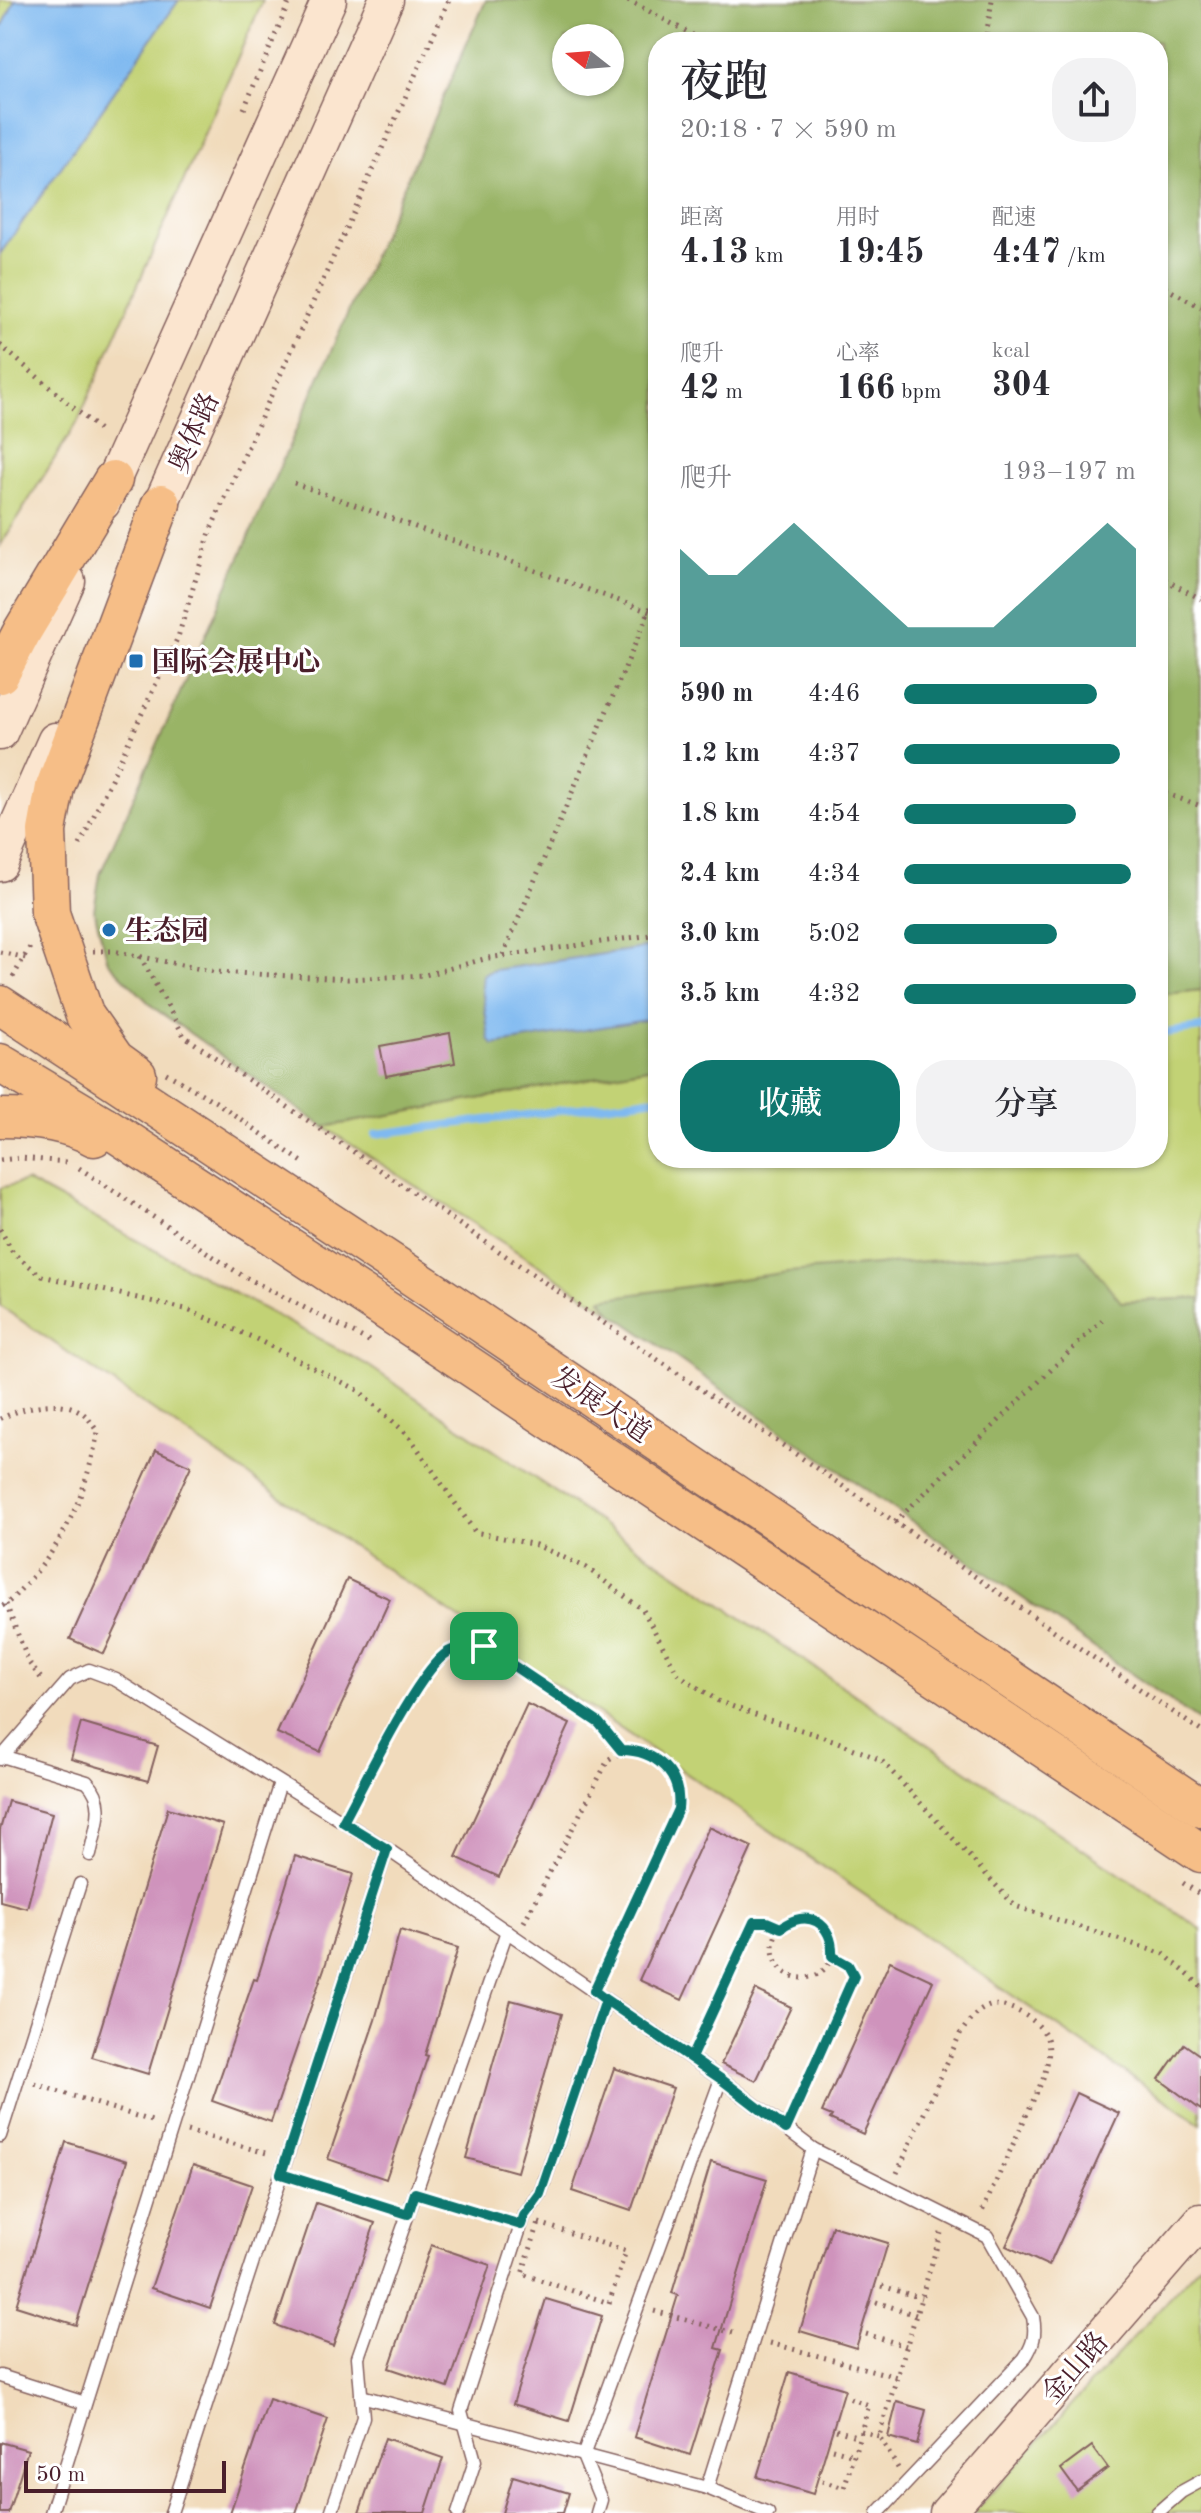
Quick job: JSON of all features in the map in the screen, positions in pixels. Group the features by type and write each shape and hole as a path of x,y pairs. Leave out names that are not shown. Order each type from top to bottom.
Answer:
{"main road":[{"name":"奥体路","path":"0,733 329,0"},
{"name":"奥体路","path":"0,864 386,0"},
{"path":"0,674 113,480"},
{"path":"161,504 55,787 47,831 50,913 85,1016 115,1059 250,1155 401,1269"},
{"name":"发展大道","path":"8,988 401,1269 1201,1808"},
{"name":"发展大道","path":"0,1063 102,1124 375,1303 1189,1866"},
{"path":"0,1118 34,1118 84,1131 375,1303"},
{"name":"金山路","path":"947,2513 1201,2221"}],"lane":[{"path":"90,1855 100,1805 97,1792 87,1782 1,1757 70,1679 89,1670 116,1680 387,1849 721,2079 813,2149 987,2236 1033,2317 1035,2332 1032,2346 1024,2359 878,2513"},
{"path":"51,2513 280,1783"},
{"path":"171,2513 387,1849"},
{"path":"0,2136 80,1884"},
{"path":"331,2513 363,2417 358,2357 415,2193 512,1934"},
{"path":"458,2513 475,2461 461,2411 524,2216 540,2194 606,2000"},
{"path":"597,2513 601,2500 583,2456 721,2079"},
{"path":"707,2488 813,2149"},
{"path":"0,2376 85,2403"},
{"path":"361,2396 707,2488 768,2513"},
{"path":"1157,2513 1181,2492 1201,2481"}],"path":[{"path":"241,115 290,0"},
{"path":"76,859 178,637 217,516 449,0"},
{"path":"628,0 687,32"},
{"path":"987,32 992,0"},
{"path":"1168,289 1201,307"},
{"path":"0,345 102,432 95,444"},
{"path":"294,483 648,612"},
{"path":"1168,581 1201,599"},
{"path":"502,956 648,614"},
{"path":"1168,794 1201,806"},
{"path":"8,988 50,913"},
{"path":"66,959 97,950 216,972 348,979 425,975 502,956 648,935"},
{"path":"140,956 184,1036 1201,1731"},
{"path":"157,1067 216,1102 312,1170"},
{"path":"0,1160 66,1161 243,1276 382,1348"},
{"path":"0,1229 13,1253 42,1276 185,1309 252,1337 358,1390 409,1436 475,1532 536,1545 587,1568 643,1610 678,1674 718,1701 833,1740 881,1760 1015,1906 1164,1954 1201,1986"},
{"path":"895,1522 1102,1320"},
{"path":"0,1419 17,1410 53,1405 71,1407 86,1416 98,1432 90,1473 62,1536 31,1579 3,1606 29,1663 55,1695"},
{"path":"343,1822 420,1682 445,1653 467,1644 484,1646 499,1655 599,1723 621,1750 646,1754 672,1772 680,1793 678,1809 594,1991"},
{"path":"512,1934 608,1760 621,1750"},
{"path":"1189,1866 1201,1895"},
{"path":"798,1919 817,1922 830,1937 832,1956 827,1965 812,1977 802,1978 784,1972 774,1956 773,1946 781,1928 798,1919"},
{"path":"691,2058 754,1922 767,1922 781,1928"},
{"path":"786,2129 854,1976 848,1965 832,1956"},
{"path":"890,2188 960,2034 975,2015 989,2005 1005,2007 1034,2021 1046,2036 1049,2057 1043,2079 974,2230"},
{"path":"281,2174 408,2214"},
{"path":"415,2193 521,2225"},
{"path":"906,2483 879,2436 947,2216"},
{"path":"539,2223 626,2251 609,2303 522,2274 539,2223"},
{"path":"882,2286 921,2298"},
{"path":"876,2302 916,2315"},
{"path":"866,2334 906,2346"},
{"path":"822,2481 844,2488 869,2405 848,2398"},
{"path":"836,2430 879,2436"},
{"path":"832,2449 854,2455"}],"green space":[{"path":"0,0 263,0 78,421 0,546"},
{"path":"486,0 1201,0 1201,990 1168,994 1168,32 648,32 648,1068 324,1127 154,1008 108,962 94,910 100,874"},
{"path":"1201,990 1201,1298 1121,1302 601,1300 612,1313 324,1127 648,1068 648,1168 1168,1168 1168,994"},
{"path":"26,1181 366,1364 1201,1929 1201,2124 0,1306 0,1188"},
{"path":"1079,1249 1121,1302 1201,1298 1201,1722 612,1313 601,1299 788,1272"},
{"path":"1201,2263 1201,2513 973,2513"}],"water":[{"path":"15,0 179,0 0,254 0,32"},
{"path":"648,947 648,1020 493,1045 489,1039 482,988 483,974"}],"building":[{"path":"450,1033 455,1063 386,1076 380,1046"},
{"path":"156,1450 191,1466 104,1654 70,1639"},
{"path":"347,1579 390,1599 320,1752 277,1733"},
{"path":"527,1704 570,1724 499,1877 456,1857"},
{"path":"81,1723 158,1746 148,1781 71,1759"},
{"path":"8,1801 52,1813 27,1908 0,1901 0,1830"},
{"path":"168,1808 223,1825 148,2074 92,2057"},
{"path":"709,1827 752,1847 682,2000 639,1980"},
{"path":"295,1856 353,1874 271,2122 212,2101 254,1979 257,1980"},
{"path":"400,1930 458,1948 425,2055 428,2056 386,2179 328,2159 375,2020"},
{"path":"890,1961 933,1981 863,2134 822,2112"},
{"path":"756,1990 791,2007 756,2081 721,2064"},
{"path":"511,2000 562,2014 517,2172 466,2158"},
{"path":"1184,2044 1201,2056 1201,2110 1159,2079"},
{"path":"614,2068 673,2088 631,2211 572,2191"},
{"path":"1076,2093 1119,2113 1049,2266 1006,2246"},
{"path":"66,2142 127,2161 76,2325 16,2306"},
{"path":"711,2162 767,2179 716,2348 723,2350 690,2455 634,2437 678,2295 672,2293"},
{"path":"193,2165 252,2185 210,2308 151,2288"},
{"path":"316,2203 375,2223 333,2346 275,2325"},
{"path":"832,2226 888,2243 856,2348 800,2331"},
{"path":"431,2245 490,2265 448,2388 389,2368"},
{"path":"546,2299 602,2316 569,2421 513,2404"},
{"path":"789,2372 845,2389 813,2494 757,2477"},
{"path":"269,2399 328,2419 296,2513 230,2513"},
{"path":"897,2402 926,2410 917,2445 888,2437"},
{"path":"385,2438 443,2458 425,2513 359,2513"},
{"path":"0,2442 28,2450 8,2513 0,2513"},
{"path":"1092,2446 1108,2468 1077,2491 1061,2469"},
{"path":"513,2476 569,2493 563,2513 502,2513"}],"waterway":[{"path":"1168,1033 1201,1028"},
{"path":"376,1134 648,1099"}],"place":[{"name":"国际会展中心","path":"136,661"},
{"name":"生态园","path":"109,930"}],"route":[{"path":"467,1644 484,1646 599,1723 621,1750 646,1754 672,1772 680,1793 678,1809 594,1991 691,2058 754,1922 767,1922 781,1928 798,1919 817,1922 830,1937 832,1956 848,1965 854,1976 786,2129 721,2079 606,2000 540,2194 521,2225 415,2193 408,2214 281,2174 387,1849 343,1822 420,1682 445,1653 467,1644"}]}
